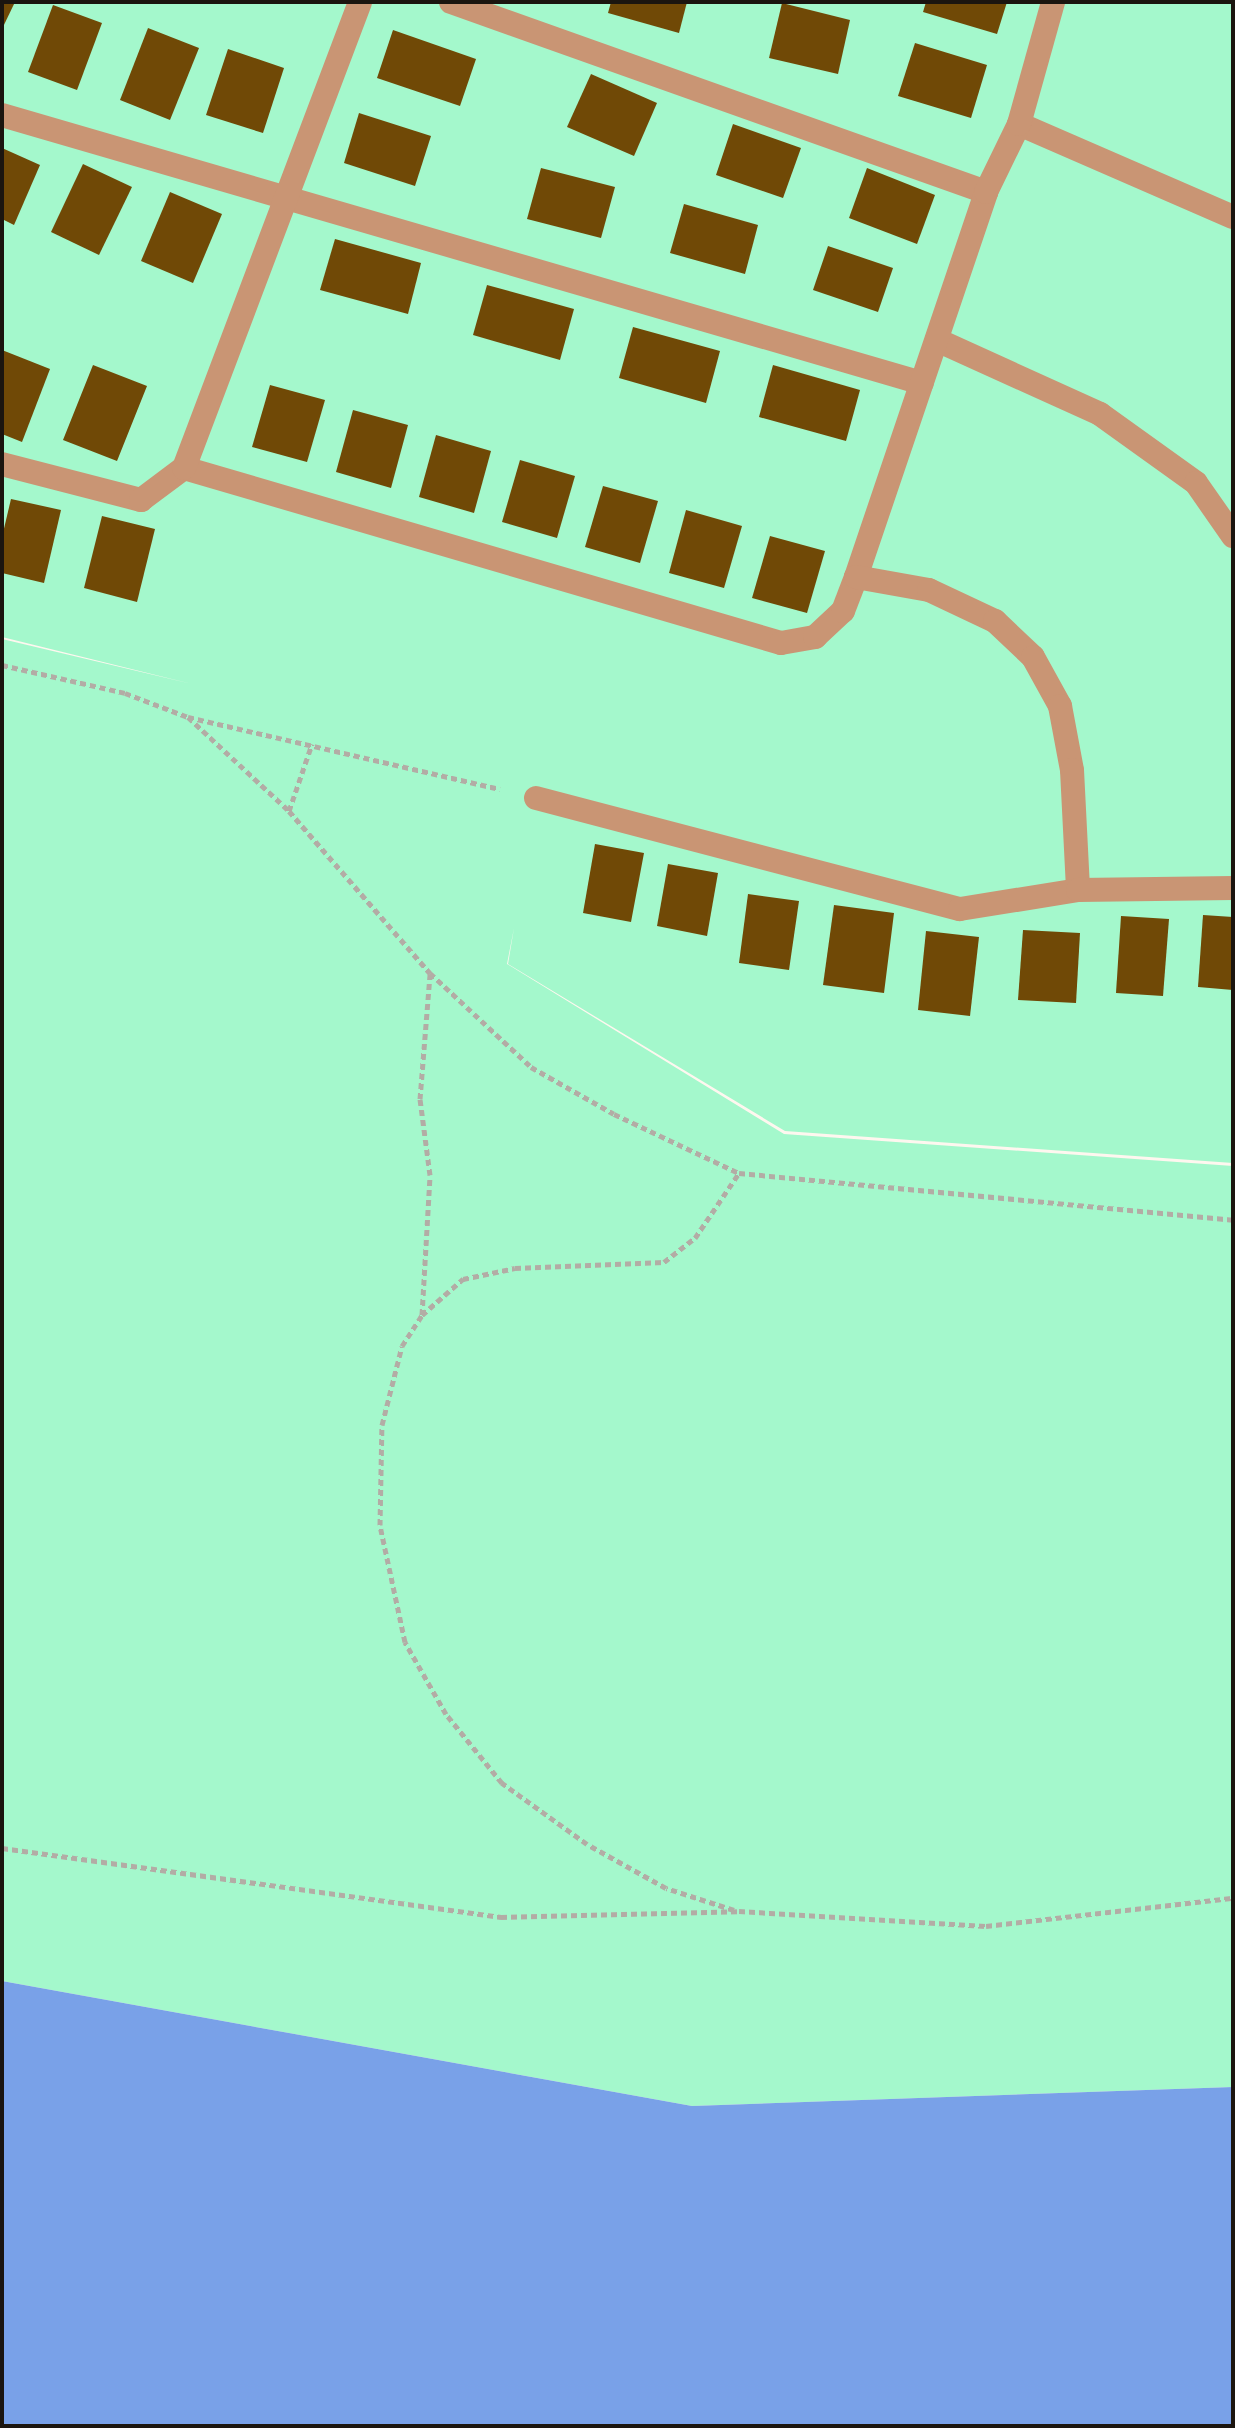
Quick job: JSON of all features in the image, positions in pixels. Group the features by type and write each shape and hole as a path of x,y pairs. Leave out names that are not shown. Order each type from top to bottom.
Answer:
{"lane":[{"path":"2,464 141,500 184,468 360,2"},
{"path":"451,2 986,192"},
{"path":"184,468 781,643 815,637 843,611 856,577 986,192 1019,124 1053,2"},
{"path":"2,115 922,383"},
{"path":"1019,124 1233,217"},
{"path":"937,340 1100,414 1196,483 1233,536"},
{"path":"856,577 942,596 995,621 1033,657 1060,706 1072,770 1078,890"},
{"path":"536,798 960,909 1078,890 1233,888"}],"path":[{"path":"2,665 125,693 188,717 536,798"},
{"path":"188,717 289,811 430,973 531,1067 614,1114 739,1173 1233,1220"},
{"path":"289,811 312,744"},
{"path":"422,1315 430,1175 420,1099 430,973"},
{"path":"739,1173 695,1238 664,1262 515,1268 463,1279 422,1315 402,1346 382,1425 380,1525 405,1642 446,1714 502,1783 587,1844 666,1888 739,1911"},
{"path":"2,1848 501,1917 739,1911 986,1926 1233,1898"}],"green space":[{"path":"2,2 1233,2 1233,1163 785,1131 508,964 514,928 507,964 784,1134 1233,1166 1233,2087 692,2106 2,1981 2,639 192,684 2,637"}],"water":[{"path":"2,1981 692,2106 1233,2087 1233,2426 2,2426"}],"building":[{"path":"2,2 15,2 2,29"},
{"path":"611,2 687,2 679,33 608,13"},
{"path":"926,2 1007,2 997,34 923,12"},
{"path":"782,3 850,20 838,74 769,58"},
{"path":"53,5 102,23 77,90 28,72"},
{"path":"148,28 199,48 170,120 120,100"},
{"path":"393,30 476,59 460,106 377,78"},
{"path":"915,43 987,65 971,118 898,96"},
{"path":"228,49 284,68 263,133 206,115"},
{"path":"591,74 657,103 634,156 567,127"},
{"path":"359,113 431,136 415,186 344,163"},
{"path":"733,124 801,148 783,198 716,175"},
{"path":"2,148 40,165 14,225 2,219"},
{"path":"83,164 132,187 99,255 51,232"},
{"path":"541,168 615,187 601,238 527,219"},
{"path":"867,168 935,195 917,244 849,218"},
{"path":"170,192 222,214 193,283 141,261"},
{"path":"684,204 758,225 745,274 670,253"},
{"path":"335,239 421,263 408,314 320,290"},
{"path":"828,246 893,268 878,312 813,290"},
{"path":"487,285 574,309 560,360 473,335"},
{"path":"633,327 720,351 706,403 619,378"},
{"path":"2,350 50,369 22,442 2,434"},
{"path":"93,365 147,386 117,461 63,440"},
{"path":"773,365 860,390 846,441 759,417"},
{"path":"270,385 325,400 307,462 252,447"},
{"path":"353,410 408,425 391,488 336,472"},
{"path":"436,435 491,451 474,513 419,497"},
{"path":"520,460 575,476 557,538 502,522"},
{"path":"603,486 658,501 640,563 585,547"},
{"path":"11,499 61,510 44,583 2,573 2,537"},
{"path":"686,510 742,526 724,588 669,573"},
{"path":"102,516 155,529 137,602 84,588"},
{"path":"770,536 825,551 807,613 752,598"},
{"path":"595,844 644,853 631,922 583,913"},
{"path":"668,864 718,873 707,936 657,926"},
{"path":"748,894 799,901 789,970 739,963"},
{"path":"834,905 894,913 884,993 823,985"},
{"path":"1203,915 1233,917 1233,990 1198,987"},
{"path":"1121,916 1169,919 1163,996 1116,993"},
{"path":"1023,930 1080,933 1076,1003 1018,1000"},
{"path":"926,931 979,937 970,1016 918,1010"}]}
